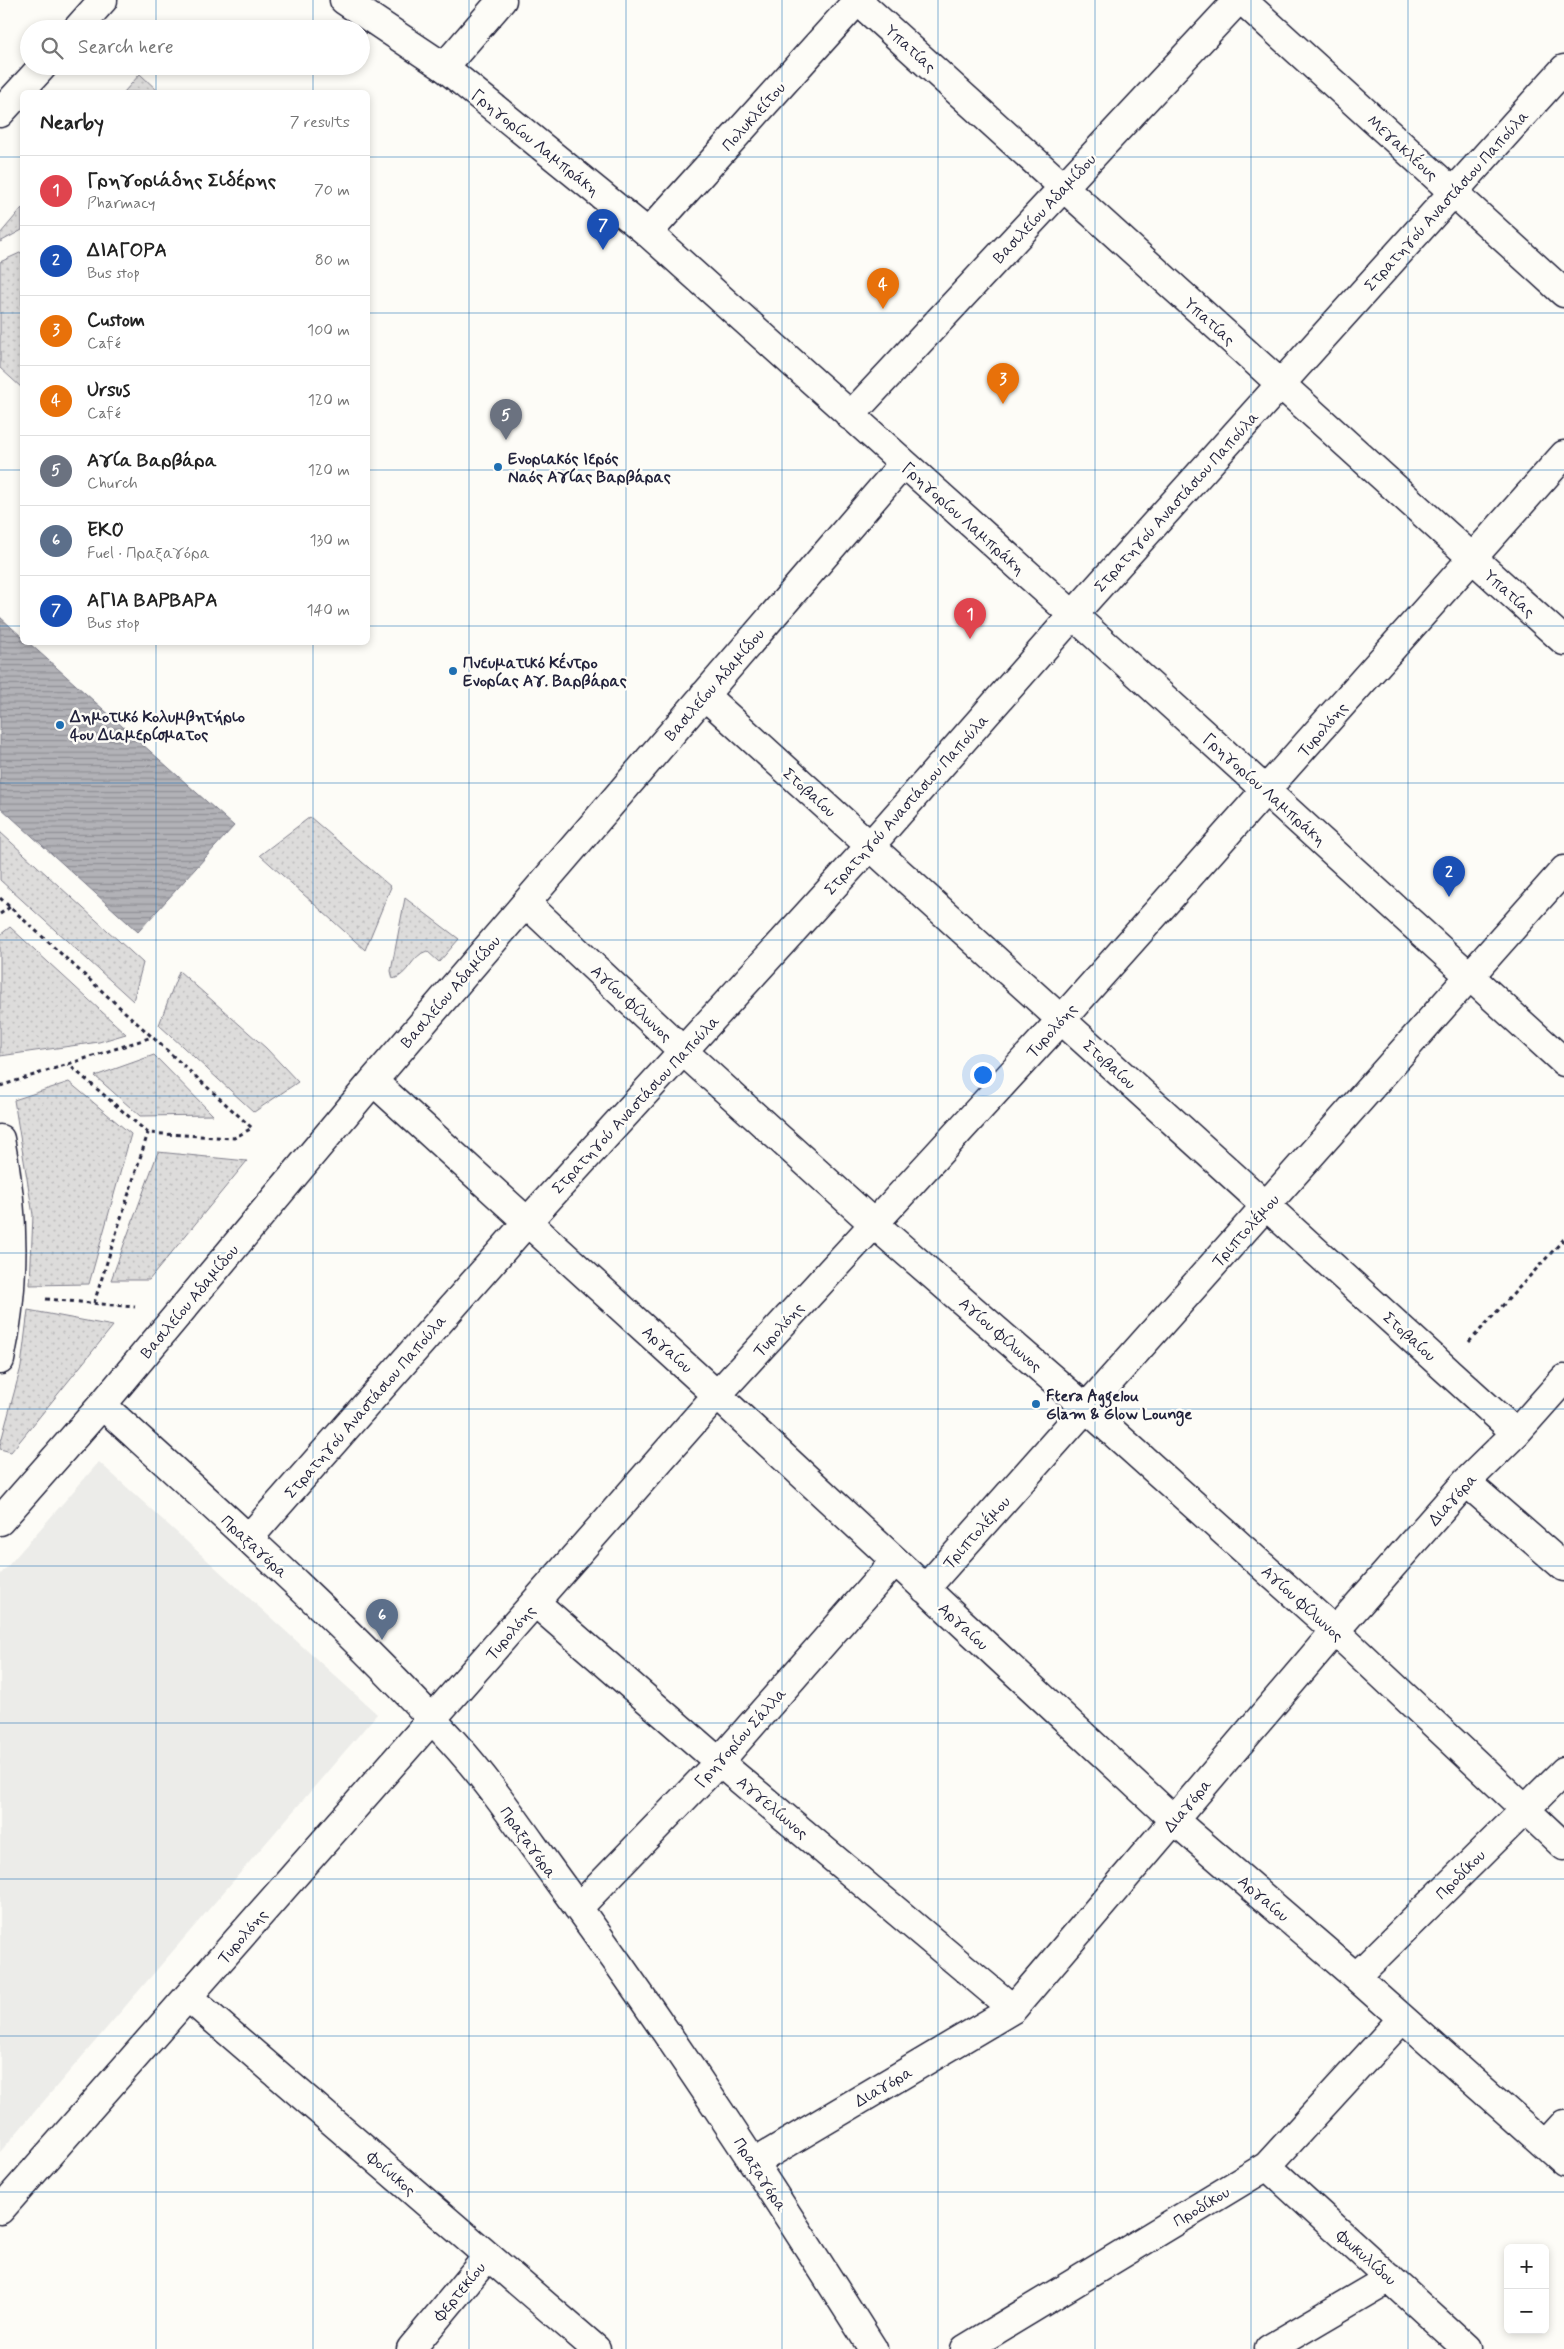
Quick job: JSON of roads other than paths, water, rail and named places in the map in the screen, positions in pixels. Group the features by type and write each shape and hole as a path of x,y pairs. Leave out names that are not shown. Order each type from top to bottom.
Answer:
{"street":[{"path":"85,20 103,0"},
{"name":"Γρηγορίου Λαμπράκη","path":"344,0 444,67 648,233 1267,790 1564,1062"},
{"path":"444,67 502,0"},
{"name":"Υπατίας","path":"858,0 1564,641"},
{"name":"Πολυκλείτου","path":"648,233 858,0"},
{"name":"Βασιλείου Αδαμίδου","path":"850,416 1238,0"},
{"name":"Μεγακλέους","path":"1242,0 1564,293"},
{"name":"Στρατηγού Αναστάσιου Παπούλα","path":"248,1539 528,1221 870,846 1073,615 1564,68"},
{"path":"21,90 35,75"},
{"path":"0,113 20,91"},
{"name":"Τυρολόης","path":"0,2210 433,1721 717,1394 1061,1020 1564,455"},
{"name":"Βασιλείου Αδαμίδου","path":"0,1521 102,1405 373,1081 903,464"},
{"name":"Στοβαίου","path":"704,696 1516,1432"},
{"name":"Τριπτολέμου","path":"925,1589 1564,870"},
{"name":"Αγίου Φίλωνος","path":"526,903 684,1052 874,1224 1086,1408 1335,1630 1564,1846"},
{"name":"Αργαίου","path":"373,1081 717,1394 1174,1820 1356,1977 1555,2153"},
{"path":"0,1139 10,1192 11,1220 8,1295 0,1360"},
{"name":"Διαγόρα","path":"754,2162 1013,2010 1335,1630 1466,1482 1516,1432 1564,1379"},
{"name":"Πραξαγόρα","path":"102,1405 248,1539 373,1658 476,1769 578,1908 754,2162 873,2349"},
{"path":"1466,1482 1564,1567"},
{"name":"Γρηγορίου Σάλλα","path":"578,1908 720,1762 895,1561"},
{"name":"Αγγελίωνος","path":"536,1603 720,1762 1013,2010"},
{"name":"Προδίκου","path":"1356,1977 1564,1771"},
{"name":"Φοίνικος","path":"188,1997 596,2349"},
{"name":"Προδίκου","path":"965,2349 1266,2166 1402,2019"},
{"path":"1555,2153 1564,2124"},
{"name":"Φωκυλίδου","path":"1266,2166 1467,2349"},
{"name":"Φερτεκίου","path":"410,2349 488,2256"},
{"path":"1269,2349 1390,2278"}],"place":[{"name":"ΑΓΙΑ ΒΑΡΒΑΡΑ","path":"603,250"},
{"name":"Ursus","path":"883,309"},
{"name":"Custom","path":"1003,404"},
{"name":"Αγία Βαρβάρα","path":"506,440"},
{"name":"Ενοριακός Ιερός Ναός Αγίας Βαρβάρας","path":"498,467"},
{"name":"Γρηγοριάδης Σιδέρης","path":"970,639"},
{"name":"Πνευματικό Κέντρο Ενορίας Αγ. Βαρβάρας","path":"453,671"},
{"name":"Δημοτικό Κολυμβητήριο 4ου Διαμερίσματος","path":"60,725"},
{"name":"ΔΙΑΓΟΡΑ","path":"1449,897"},
{"name":"Ftera Aggelou Glam & Glow Lounge","path":"1036,1404"},
{"name":"EKO","path":"382,1640"}]}
